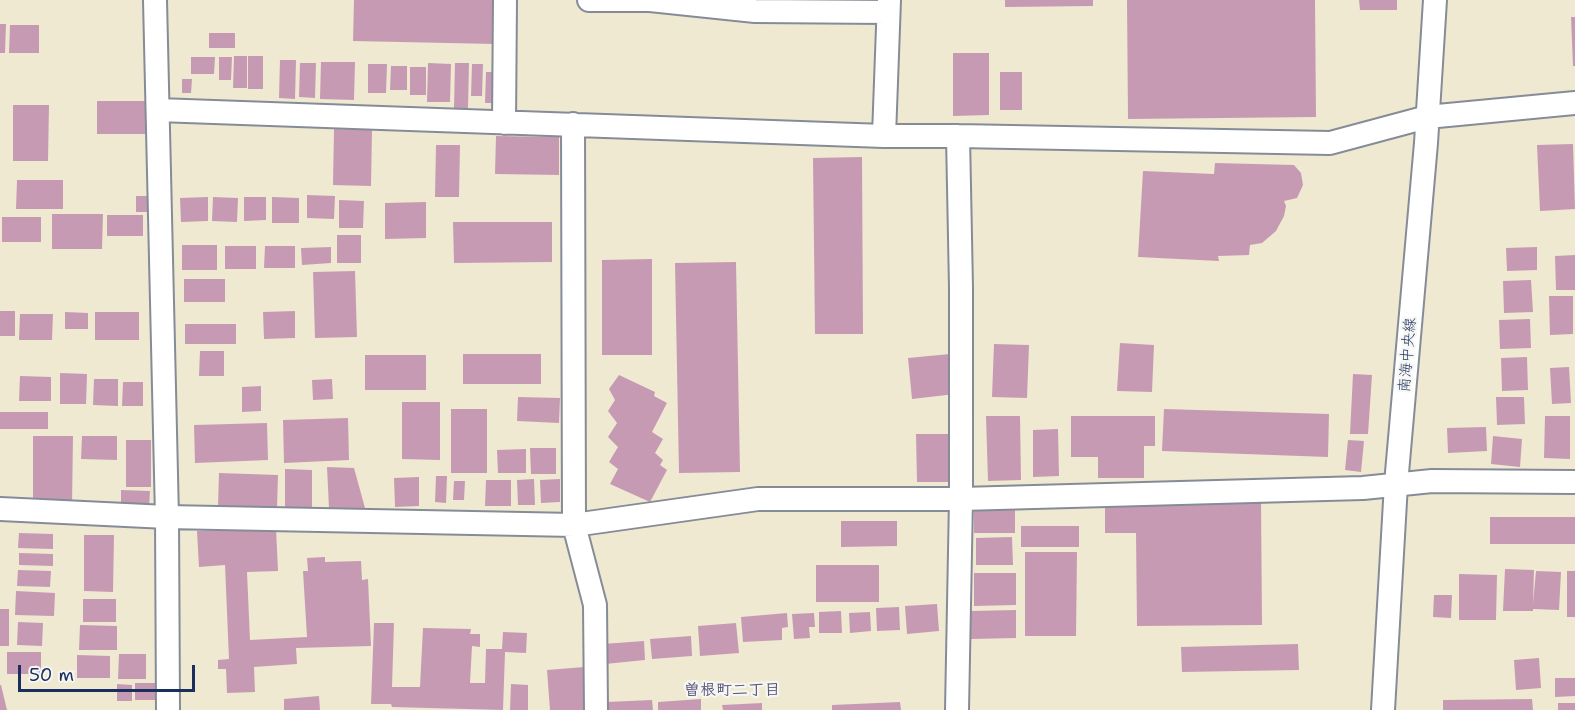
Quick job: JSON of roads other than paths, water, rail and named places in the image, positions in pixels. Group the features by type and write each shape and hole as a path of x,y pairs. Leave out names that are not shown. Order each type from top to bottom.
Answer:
{"street":[{"path":"155,0 168,710"},
{"path":"504,123 505,0"},
{"path":"589,0 650,0 755,11 889,6 884,136"},
{"name":"南海中央線","path":"1383,710 1396,484 1435,0"},
{"path":"158,110 884,136 1330,143 1427,117 1575,103"},
{"path":"573,124 574,525 595,605 596,710"},
{"path":"957,710 961,499 958,136"},
{"path":"0,509 166,517 574,525 758,500 961,499 1363,488 1432,481 1575,482"}],"district":[{"name":"曽根町二丁目","path":"732,691"}]}
